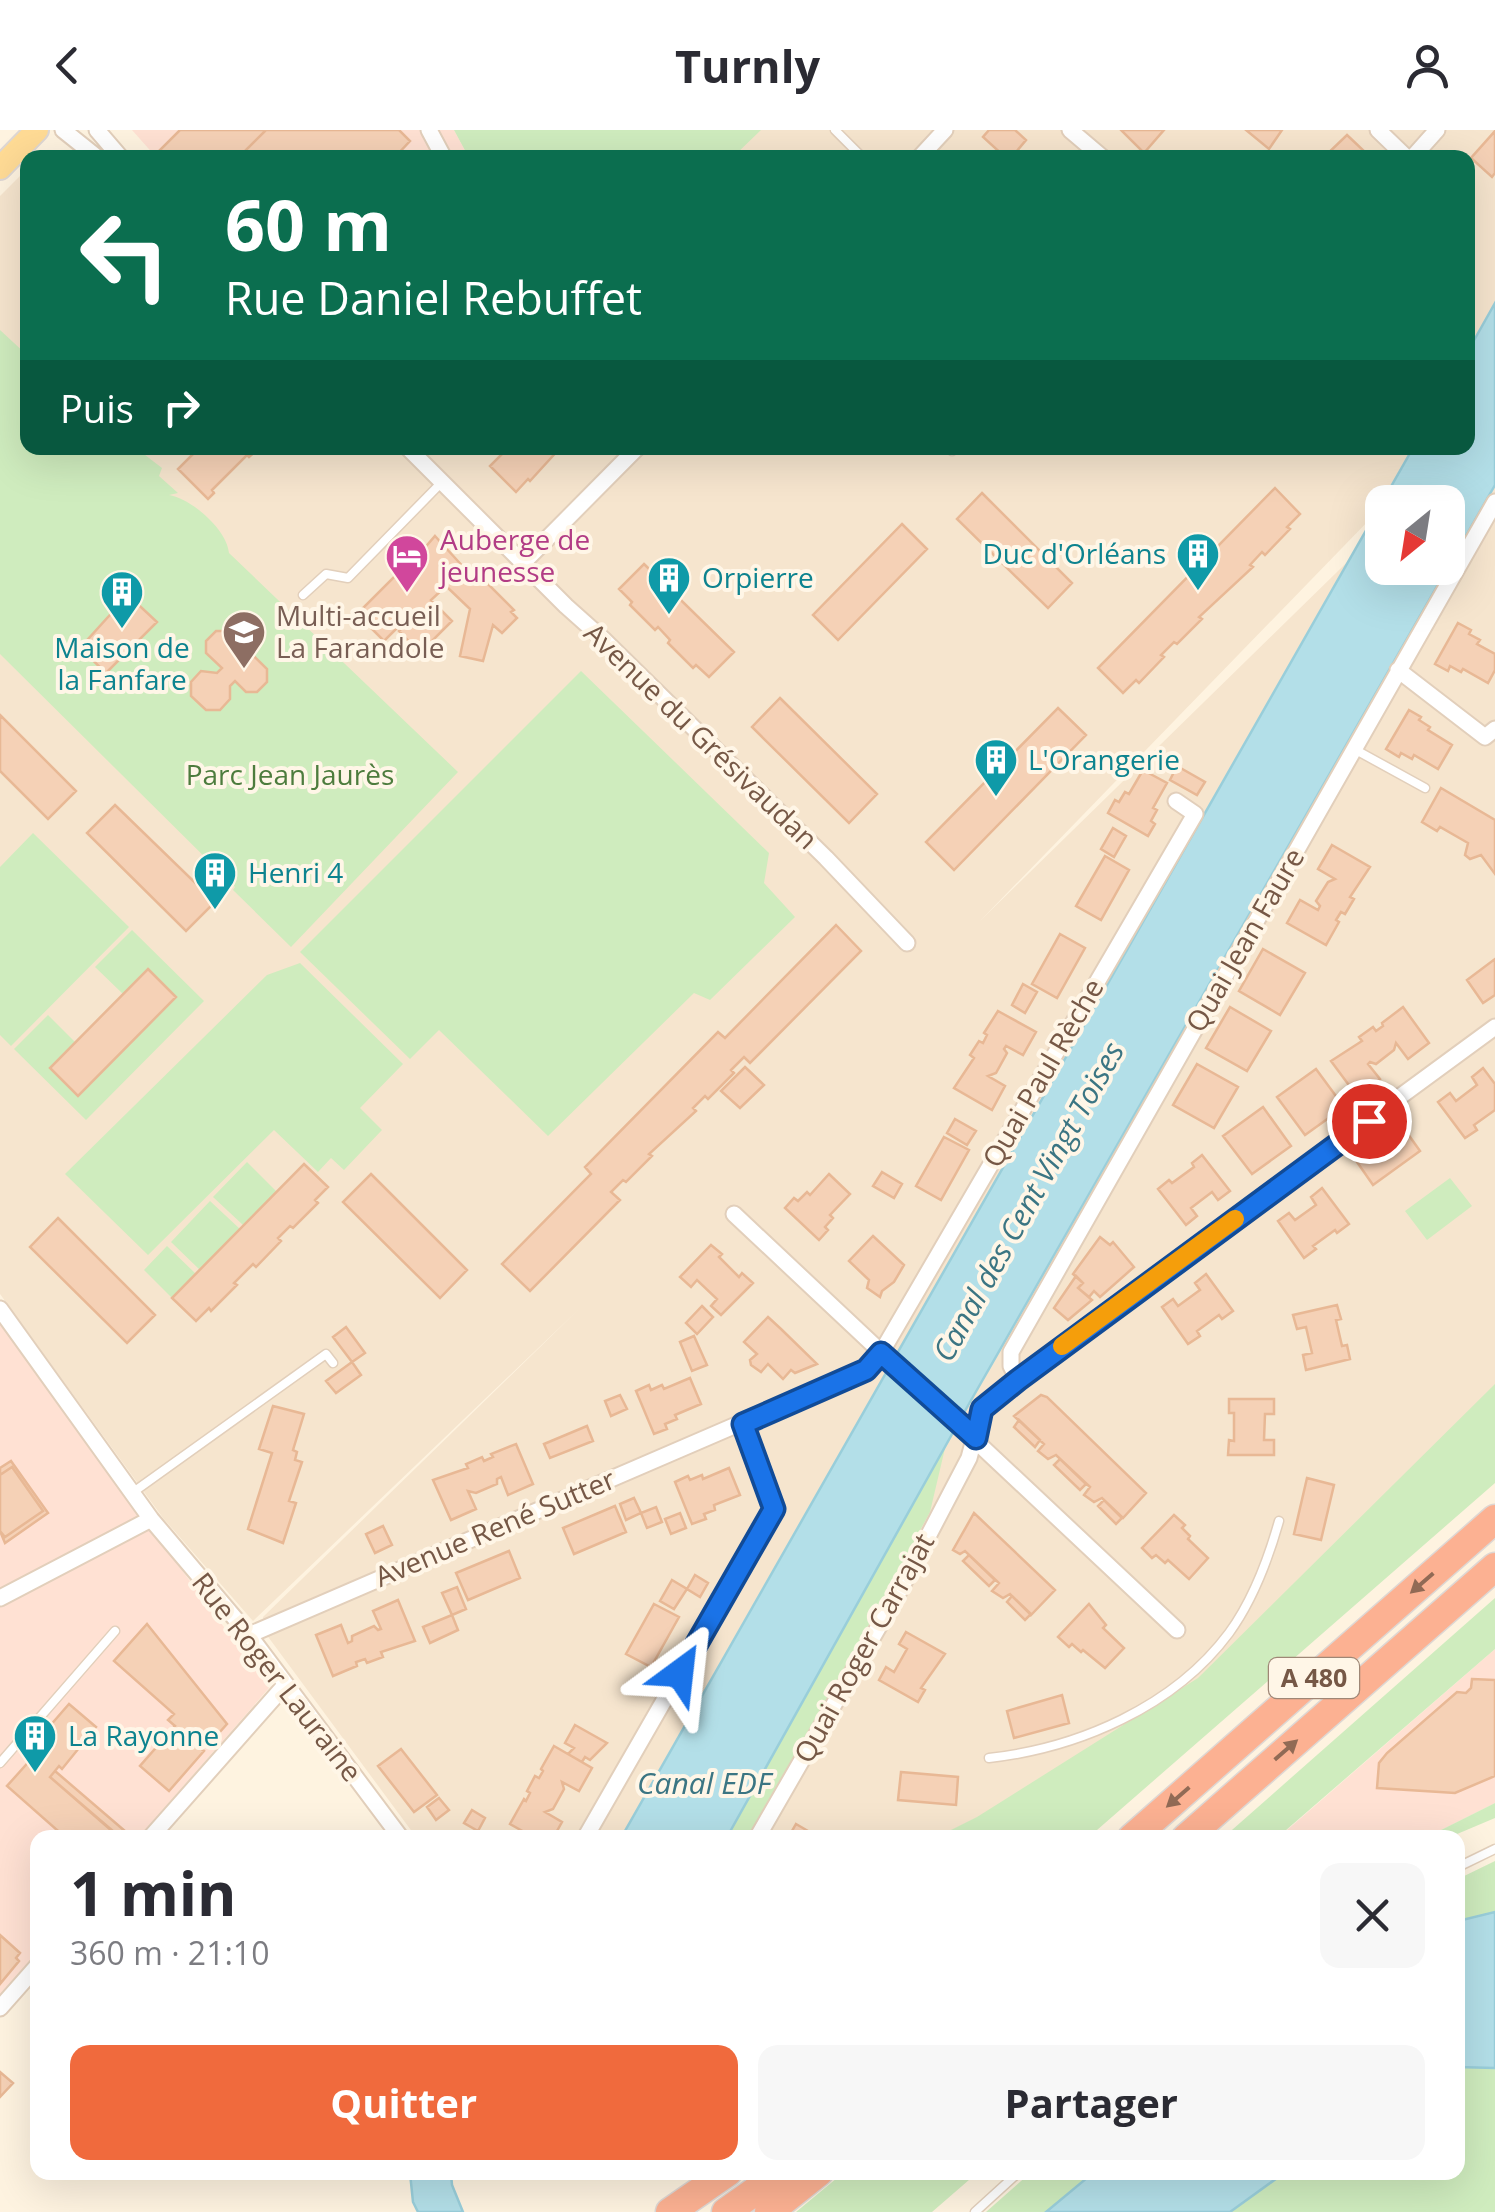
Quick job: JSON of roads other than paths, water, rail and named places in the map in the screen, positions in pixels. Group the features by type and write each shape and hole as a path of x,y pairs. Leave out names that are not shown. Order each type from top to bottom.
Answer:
{"highway":[{"name":"A 480","path":"1141,1830 1495,1519"},
{"name":"A 480","path":"1195,1830 1495,1567"},
{"path":"670,2212 716,2180"},
{"path":"726,2212 771,2180"},
{"path":"769,2212 809,2180"}],"main road":[{"path":"0,168 37,130"}],"street":[{"path":"64,130 88,150"},
{"path":"96,130 115,150"},
{"path":"928,150 945,130"},
{"path":"1070,130 1093,150"},
{"path":"1378,130 1401,150"},
{"path":"1417,150 1436,130"},
{"name":"Avenue du Grésivaudan","path":"415,455 813,846 906,943"},
{"path":"523,563 630,455"},
{"name":"Quai Jean Faure","path":"1018,1380 1011,1366 1011,1352 1495,502"},
{"path":"1398,670 1484,737 1495,728"},
{"name":"Quai Paul Rèche","path":"885,1357 1195,814 1176,801"},
{"path":"1018,1380 1495,1027"},
{"path":"734,1214 1178,1630"},
{"name":"Rue Roger Lauraine","path":"0,1310 151,1519 249,1635 396,1830"},
{"name":"Avenue René Sutter","path":"249,1635 743,1424 866,1370 885,1357"},
{"name":"Quai Roger Carrajat","path":"762,1830 901,1588 969,1458 982,1409 1018,1380"},
{"path":"590,1830 774,1509 743,1424"},
{"path":"0,1598 151,1519"},
{"path":"157,1830 286,1684"},
{"path":"0,2008 30,1974"}],"lane":[{"path":"836,130 855,150"},
{"path":"303,595 326,574 348,578 442,482"},
{"path":"1354,748 1425,788"},
{"path":"132,1493 326,1354 333,1363"},
{"path":"989,1758 1048,1748 1088,1735 1178,1684 1207,1660 1237,1620 1269,1555 1280,1522"},
{"path":"0,1763 115,1631"},
{"path":"1465,1864 1495,1849"},
{"path":"975,2212 1010,2180"}],"water":[{"path":"1495,303 1495,485 1465,537 1465,485 1392,485 1409,455 1475,455 1475,339"},
{"name":"Canal EDF","path":"1365,532 1365,585 1437,585 970,1402 731,1830 626,1830"},
{"path":"1495,1912 1495,2068 1465,2067 1465,1919"},
{"path":"411,2180 452,2180 463,2212 418,2212"},
{"path":"1085,2180 1274,2180 1230,2212 1046,2212"}],"place":[{"name":"Duc d'Orléans","path":"1198,592"},
{"name":"Auberge de jeunesse","path":"407,594"},
{"name":"Orpierre","path":"669,616"},
{"name":"Maison de la Fanfare","path":"122,630"},
{"name":"Multi-accueil La Farandole","path":"244,670"},
{"name":"L'Orangerie","path":"996,798"},
{"name":"Henri 4","path":"215,911"},
{"name":"La Rayonne","path":"35,1774"}],"park label":[{"name":"Parc Jean Jaurès","path":"290,775"}],"water label":[{"name":"Canal des Cent Vingt Toises","path":"1029,1202"}]}
